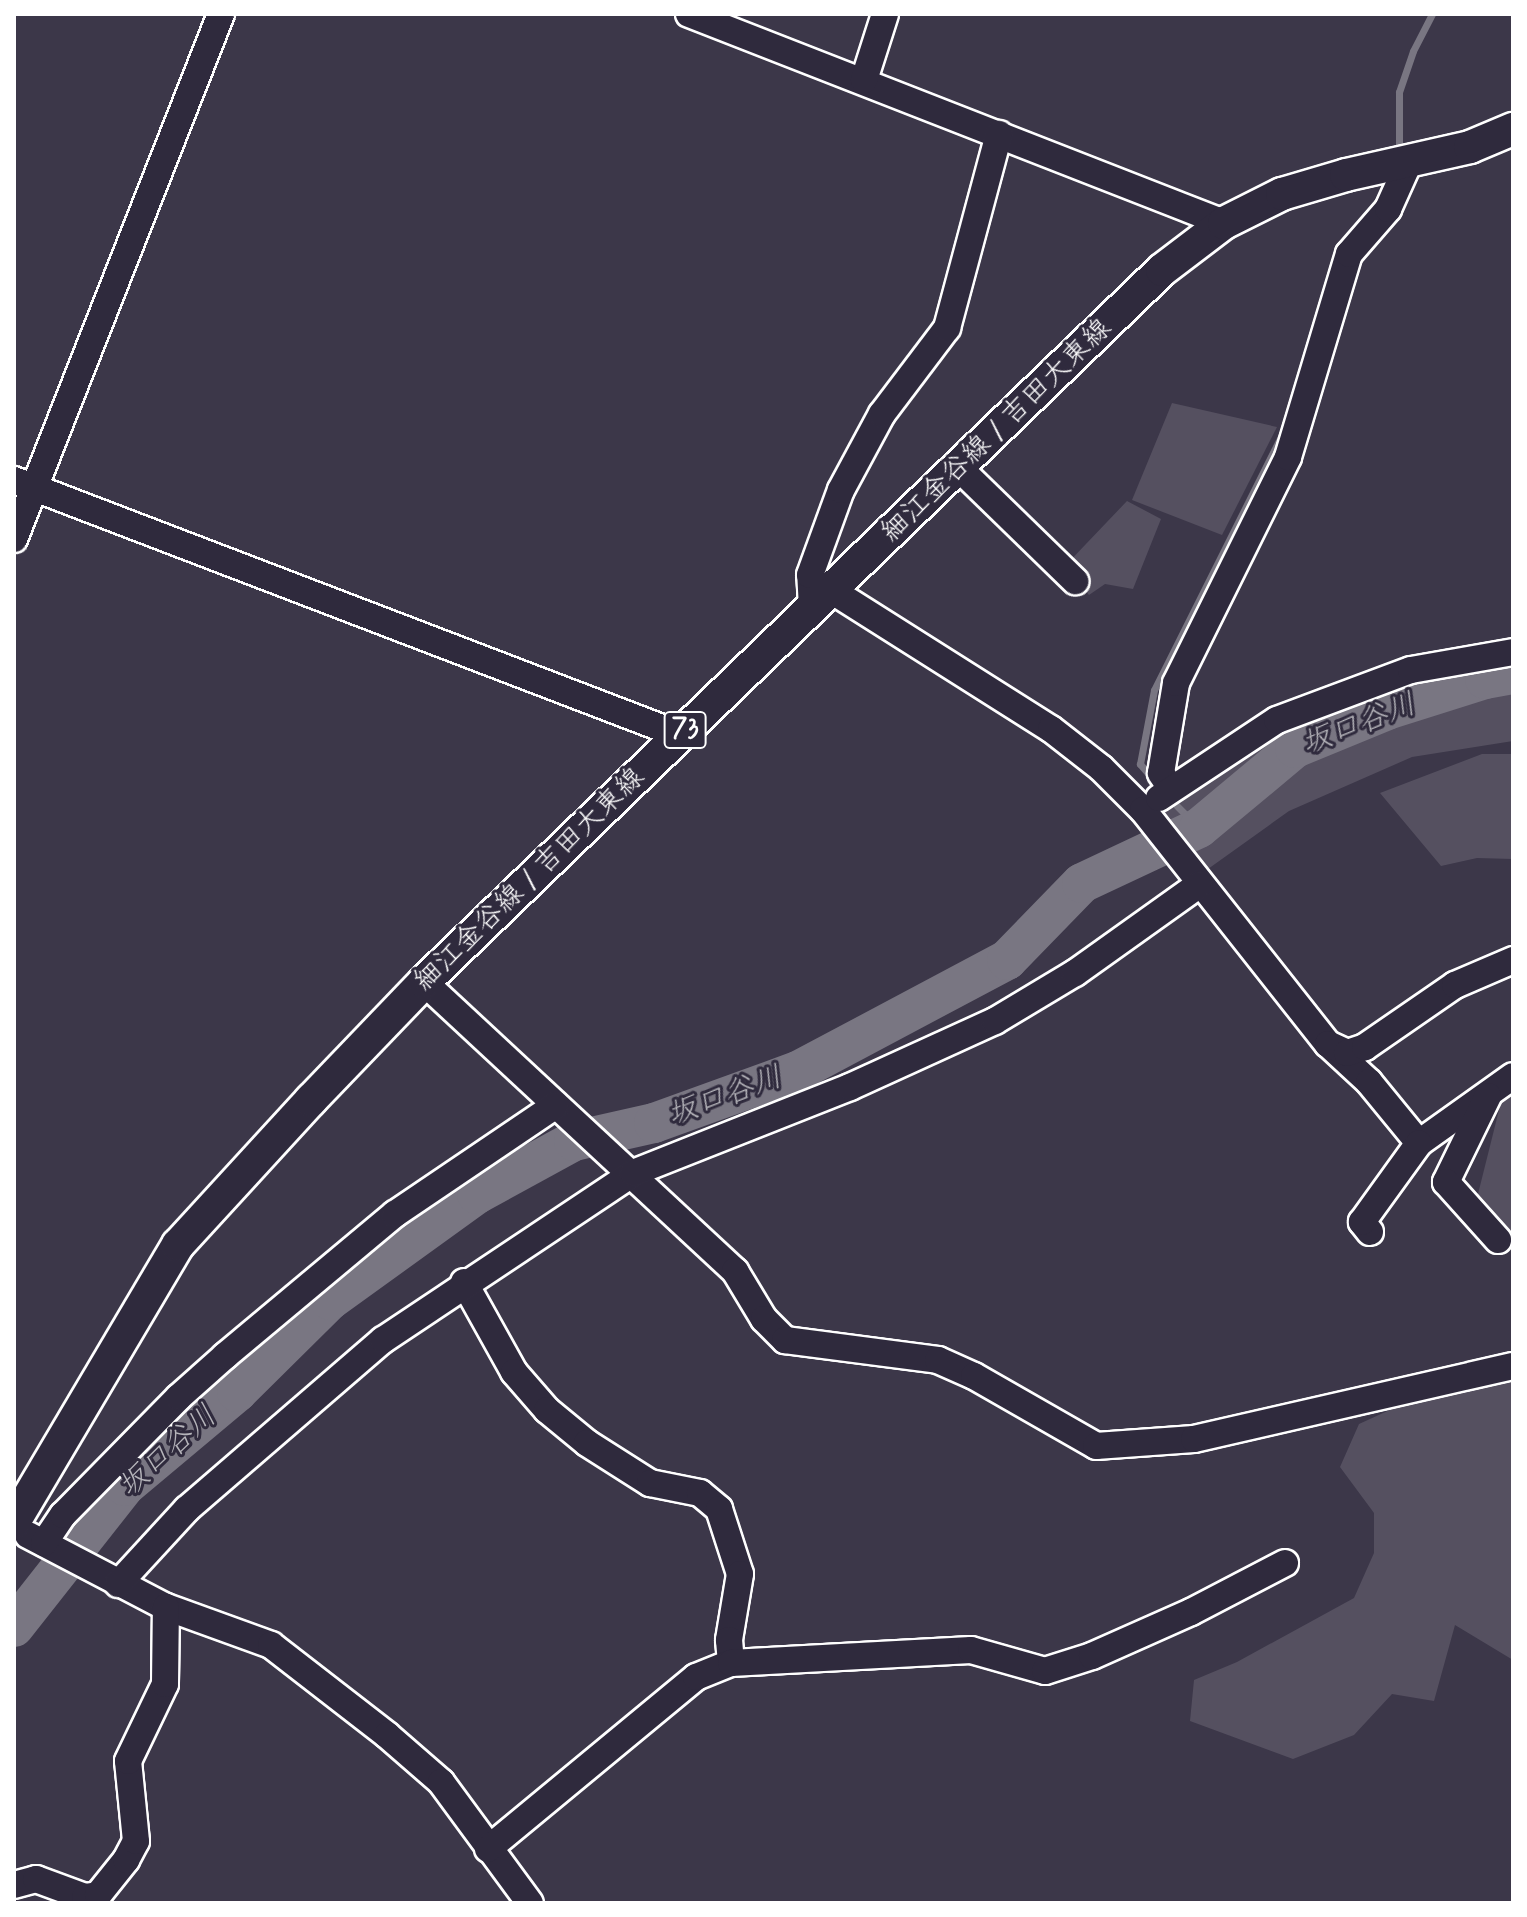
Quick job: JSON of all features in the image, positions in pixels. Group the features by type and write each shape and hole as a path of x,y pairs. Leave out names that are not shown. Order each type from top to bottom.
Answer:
{"main road":[{"name":"細江金谷線 / 吉田大東線","path":"14,1525 178,1245 424,982 960,469 1162,270 1224,223 1282,194 1470,147 1513,129"}],"street":[{"path":"14,539 24,484 221,14"},
{"path":"689,14 1224,223"},
{"path":"864,80 885,14"},
{"path":"999,134 947,328 882,414 841,490 810,575 821,599 1051,729 1101,768 1147,816 1328,1044 1369,1082 1419,1143"},
{"path":"1171,789 1161,773 1176,683 1288,457 1349,254 1388,209 1410,160"},
{"path":"960,469 1075,581"},
{"path":"24,484 680,735"},
{"path":"1147,816 1171,789 1277,720 1411,670 1513,652"},
{"path":"118,1584 187,1509 315,1401 360,1358 409,1319 464,1282 633,1173 850,1087 995,1021 1075,973 1197,880"},
{"path":"1328,1044 1347,1053 1365,1047 1455,985 1513,960"},
{"path":"424,982 735,1271 764,1319 785,1340 938,1360 974,1376 1096,1446 1194,1439 1513,1366"},
{"path":"1370,1232 1362,1222 1419,1143 1513,1076"},
{"path":"1489,1093 1446,1182 1498,1240"},
{"path":"47,1544 63,1515 179,1397 225,1356 395,1214 562,1111"},
{"path":"464,1282 514,1372 547,1410 587,1443 650,1483 700,1493 719,1509 740,1574 729,1640 731,1663"},
{"path":"14,1525 118,1584 166,1607 271,1645 387,1735 441,1782 530,1903"},
{"path":"488,1849 696,1677 731,1663 971,1650 1045,1671 1092,1656 1191,1612 1285,1563"},
{"path":"14,1885 36,1879 63,1896 98,1895 113,1881 136,1841 128,1761 165,1684 166,1607"}],"shaded area":[{"path":"1172,403 1277,427 1222,535 1132,500"},
{"path":"1127,501 1161,519 1133,589 1105,584 1089,595 1065,566"},
{"path":"1513,655 1513,741 1412,757 1289,811 1208,869 1153,805 1381,673"},
{"path":"1482,754 1513,754 1513,859 1477,858 1441,866 1380,793"},
{"path":"1513,1080 1513,1252 1476,1202 1506,1082"},
{"path":"1505,1378 1513,1381 1513,1660 1455,1625 1434,1701 1392,1694 1354,1735 1293,1759 1190,1721 1194,1680 1237,1662 1354,1598 1374,1553 1374,1513 1340,1467 1359,1424 1405,1403"}],"waterway":[{"path":"1399,147 1399,92 1413,51 1432,14"},
{"path":"1153,779 1140,764 1154,690 1282,434"},
{"name":"坂口谷川","path":"14,1627 125,1486 237,1392 330,1300 477,1194 574,1141 654,1123 798,1071 1007,960 1082,883 1199,828 1295,748 1387,710 1485,679 1513,674"},
{"path":"1177,806 1199,828"}]}
